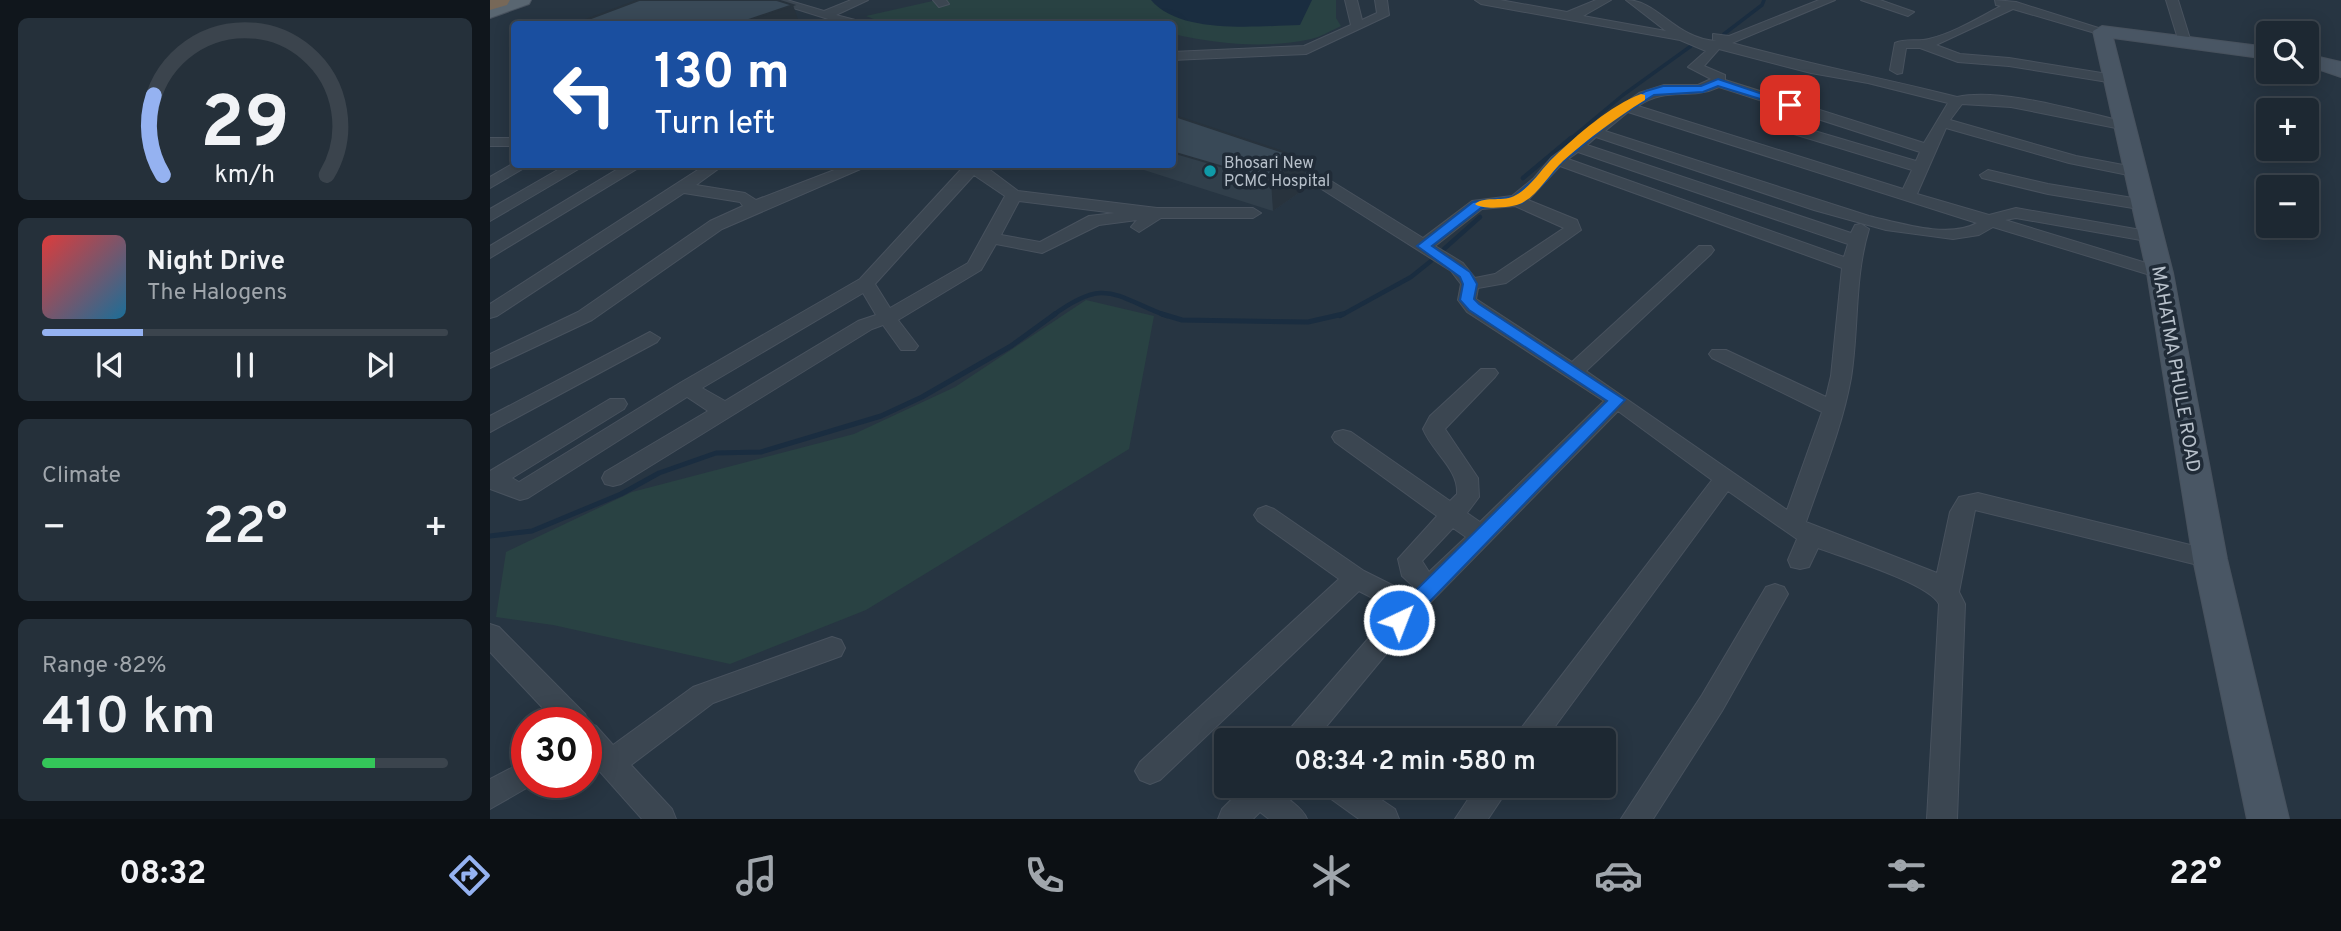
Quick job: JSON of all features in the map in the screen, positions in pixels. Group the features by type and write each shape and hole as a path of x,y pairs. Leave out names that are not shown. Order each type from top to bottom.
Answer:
{"highway":[{"path":"490,3 499,0"}],"main road":[{"path":"490,12 522,0"}],"street":[{"path":"768,2 825,20 862,0"},
{"path":"1351,0 1357,27"},
{"path":"1176,56 1306,50 1383,15 1381,0"},
{"path":"1481,0 1694,42 1724,45 1811,69 1868,79 1957,101 1988,99 2126,126"},
{"path":"1634,6 1721,39 1731,40 1829,0"},
{"path":"1867,0 1908,12"},
{"path":"1993,0 2102,31 2256,51"},
{"path":"2028,10 2049,0"},
{"path":"2172,0 2185,42"},
{"path":"1566,16 1574,16 1607,1"},
{"path":"1924,46 1952,36 2012,5"},
{"path":"1634,6 1713,51 1695,67 1718,76 1718,82"},
{"name":"MAHATMA PHULE ROAD","path":"2102,31 2138,172 2160,273 2210,559 2268,819"},
{"path":"1897,70 1900,46 1924,46 1958,58 2009,62 2115,79"},
{"path":"2319,62 2341,71"},
{"path":"1517,201 1540,181 1557,160 1626,107 1657,90 1703,89 1718,82 1936,137 2138,172"},
{"path":"1908,197 1936,137 1957,101"},
{"path":"1626,107 1908,197 2160,273"},
{"path":"1841,108 1936,137"},
{"path":"1789,128 1922,168"},
{"path":"1594,131 1864,221 1951,234 1975,233 1999,214 2016,212 2152,237"},
{"path":"490,142 511,142"},
{"path":"1576,146 1857,241"},
{"path":"1557,160 1851,265"},
{"path":"1273,162 1307,181 1325,184 1457,267 1470,284 1467,300 1474,307 1617,400 1802,531 1929,580 1946,592 1952,604 1942,819"},
{"path":"490,183 517,168"},
{"path":"490,216 573,168"},
{"path":"490,253 631,168"},
{"path":"490,312 712,168"},
{"path":"490,362 585,316 716,225 753,207 855,168"},
{"path":"492,480 520,492 687,388 866,283 972,168"},
{"path":"977,168 1014,195 1157,213"},
{"path":"1987,175 2048,189 2145,205"},
{"path":"682,188 745,198 753,207"},
{"path":"612,478 865,325 887,318 975,266 1014,195"},
{"path":"1424,246 1478,204 1517,201 1571,225 1573,230 1500,279 1470,284"},
{"path":"1139,227 1157,213"},
{"path":"990,237 1042,248 1095,220 1157,213 1253,213"},
{"path":"1800,561 1802,531 1841,376 1851,265 1864,221"},
{"path":"1574,371 1705,250"},
{"path":"866,283 908,346"},
{"path":"490,425 650,338"},
{"path":"1719,354 1834,409"},
{"path":"1421,597 1410,569 1410,559 1468,496 1470,486 1467,476 1436,438 1434,429 1438,421 1488,373"},
{"path":"687,388 717,408 729,408"},
{"path":"1308,728 1421,597 1617,400"},
{"path":"492,480 617,404"},
{"path":"1343,437 1482,536"},
{"path":"1538,728 1726,478"},
{"path":"1946,592 1962,512 1966,503 1978,501 2210,559"},
{"path":"1266,515 1357,579 1421,597"},
{"path":"1150,771 1357,579"},
{"path":"1636,819 1712,703 1775,594"},
{"path":"490,635 560,707"},
{"path":"611,763 703,695 832,648"},
{"path":"602,753 661,819"},
{"path":"490,796 511,783"},
{"path":"1233,819 1252,798"},
{"path":"1267,798 1292,819"},
{"path":"1354,798 1384,819"},
{"path":"1470,819 1486,798"}],"green space":[{"path":"937,0 1336,0 1336,18 1341,26 1311,39 1259,44 1224,43 1176,35 1176,21 878,21 866,16"},
{"path":"1086,300 1154,316 1129,449 866,610 730,664 553,625 496,617 506,552 632,492 854,434 955,387"}],"water":[{"path":"1151,0 1312,0 1300,25 1242,27 1200,24 1181,19 1164,11"}],"building":[{"path":"639,0 777,0 793,5 746,21 583,21"},
{"path":"1176,116 1304,159 1271,181 1176,153"}],"waterway":[{"path":"1724,34 1762,5 1764,0"},
{"path":"1569,140 1623,95 1691,46"},
{"path":"1523,178 1571,138"},
{"path":"1444,249 1480,217"},
{"path":"1340,316 1411,277 1431,261"},
{"path":"1055,314 1085,296 1098,293 1122,297 1163,314"},
{"path":"490,536 532,531 621,494 659,473 716,453 761,452 881,416 922,397 1011,346 1055,314"},
{"path":"1163,314 1182,320 1308,322 1343,314"},
{"path":"1163,314 1167,316"}],"slow traffic":[{"path":"1481,204 1517,201 1540,181 1557,160 1608,118 1641,97"}],"place":[{"name":"Bhosari New PCMC Hospital","path":"1210,171"}],"route":[{"path":"1399,620 1617,400 1474,307 1467,300 1470,284 1465,275 1424,246 1478,204 1517,201 1540,181 1557,160 1608,118 1657,90 1703,89 1718,82 1790,105"}]}
